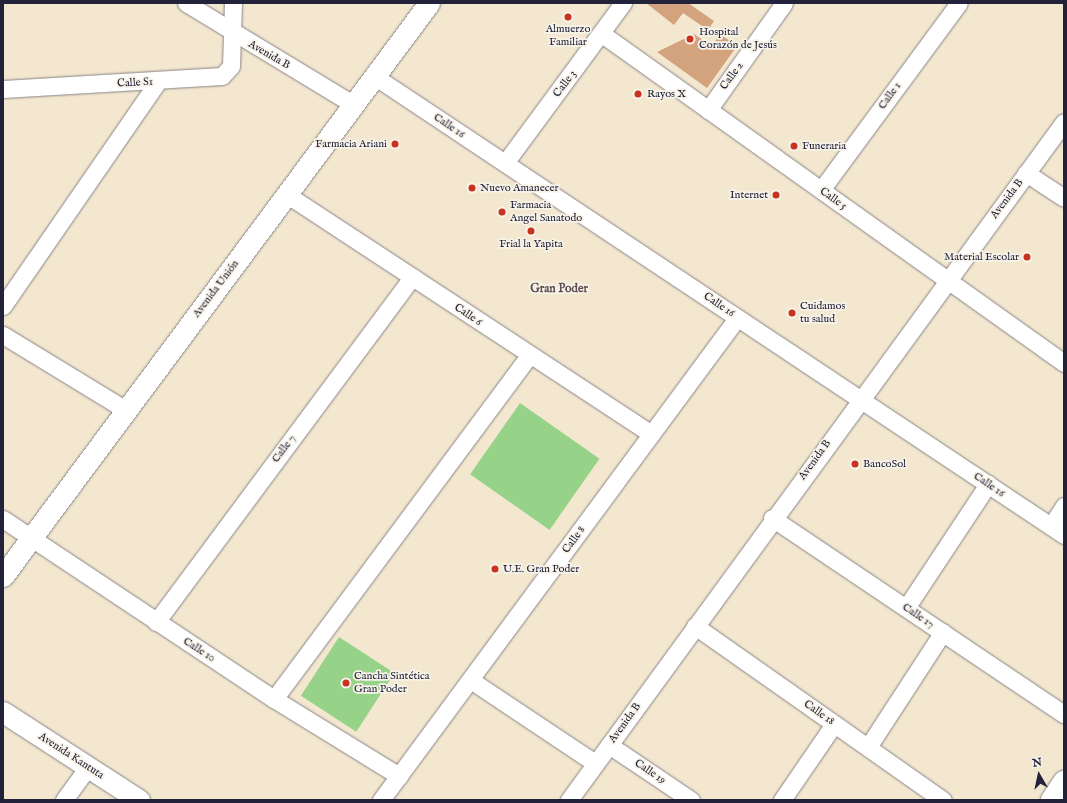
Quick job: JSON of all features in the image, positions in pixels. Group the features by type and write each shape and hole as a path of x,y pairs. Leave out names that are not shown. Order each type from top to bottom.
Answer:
{"main road":[{"path":"1052,800 1064,782"}],"street":[{"name":"Avenida B","path":"186,3 234,34 353,104"},
{"name":"Calle S1","path":"3,89 222,76 231,66 234,34 232,3"},
{"name":"Avenida Unión","path":"3,576 429,3"},
{"name":"Calle 3","path":"505,163 602,34 623,3"},
{"name":"Calle 2","path":"708,110 784,3"},
{"name":"Calle 1","path":"821,190 959,3"},
{"name":"Calle 5","path":"602,34 1064,363"},
{"name":"Calle 16","path":"374,76 1057,530"},
{"path":"3,306 158,81"},
{"name":"Avenida B","path":"568,800 946,279 1064,122"},
{"path":"1026,173 1064,198"},
{"name":"Calle 6","path":"286,194 529,356 651,434"},
{"name":"Calle 7","path":"156,622 412,277"},
{"name":"Calle 8","path":"381,800 472,681 651,434 738,318"},
{"path":"3,335 126,410"},
{"path":"274,700 529,356"},
{"path":"906,608 988,484"},
{"path":"1057,530 1064,506"},
{"name":"Calle 17","path":"772,518 1064,714"},
{"name":"Calle 10","path":"3,519 274,700 399,776"},
{"name":"Calle 18","path":"695,626 943,800"},
{"path":"868,747 943,632"},
{"path":"472,681 595,763"},
{"name":"Avenida Kantuta","path":"3,712 139,800"},
{"path":"782,800 834,724"},
{"name":"Calle 19","path":"609,744 691,800"},
{"path":"64,800 88,767"}],"green space":[{"path":"520,403 599,459 550,530 470,474"},
{"name":"Cancha Sintética Gran Poder","path":"339,637 394,673 356,732 301,696"}],"building":[{"path":"646,3 688,3 714,21 708,30 683,13 674,25"},
{"path":"694,34 712,46 720,34 737,46 707,88 657,52"}],"place":[{"name":"Almuerzo Familiar","path":"568,17"},
{"name":"Hospital Corazón de Jesús","path":"690,39"},
{"name":"Rayos X","path":"638,94"},
{"name":"Farmacia Ariani","path":"395,144"},
{"name":"Funeraria","path":"794,146"},
{"name":"Nuevo Amanecer","path":"472,188"},
{"name":"Internet","path":"776,195"},
{"name":"Farmacia Angel Sanatodo","path":"502,212"},
{"name":"Frial la Yapita","path":"531,231"},
{"name":"Material Escolar","path":"1027,257"},
{"name":"Cuidamos tu salud","path":"792,313"},
{"name":"BancoSol","path":"855,464"},
{"name":"U.E. Gran Poder","path":"495,569"},
{"name":"Cancha Sintética Gran Poder","path":"346,683"}],"district":[{"name":"Gran Poder","path":"559,289"}]}
